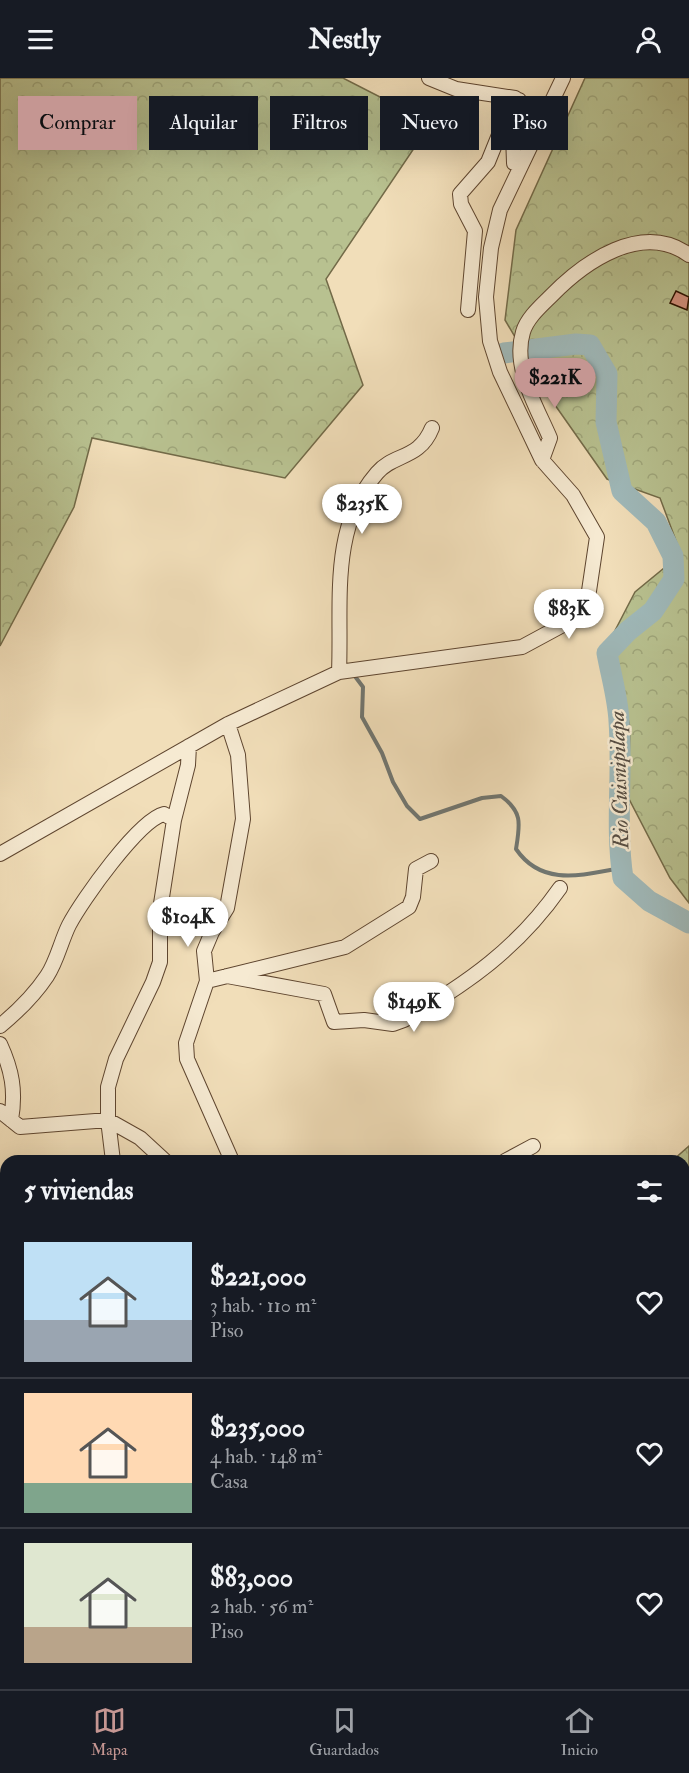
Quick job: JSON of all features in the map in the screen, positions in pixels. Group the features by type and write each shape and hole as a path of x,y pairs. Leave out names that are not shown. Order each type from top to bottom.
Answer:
{"street":[{"path":"429,78 456,89 504,96"},
{"path":"0,854 228,724 339,672 522,647 572,620 589,591 597,537 573,495 542,460 500,372 490,341 486,297 491,248 500,210 519,164 563,78"},
{"path":"468,310 475,231 461,204 460,194 488,162 493,150"},
{"path":"513,150 514,163 519,164"},
{"path":"542,460 550,438 523,373 522,350 523,332 536,310 572,274 597,257 643,243 662,244 689,255"},
{"path":"339,672 342,558 352,510 379,471 426,441 432,428"},
{"path":"228,724 238,754 243,819 227,908 212,932 204,951 207,981 186,1043 187,1059 229,1155"},
{"path":"112,1155 108,1120 108,1087 116,1059 153,982 160,962 160,910 174,820 188,765 189,746"},
{"path":"0,1026 29,998 48,975 70,925 85,899 142,828 155,816 164,814 174,820"},
{"path":"207,981 345,947 408,907 413,897 416,869 431,861"},
{"path":"228,976 324,994 334,1022 364,1020 393,1024 404,1020 477,975 542,914 560,888"},
{"path":"0,1044 10,1065 14,1082 5,1116 20,1127 108,1120 140,1138 158,1155"},
{"path":"516,1155 533,1146"}],"green space":[{"path":"0,78 343,78 380,97 380,150 413,150 326,279 363,385 285,478 92,438 74,507 0,646"},
{"path":"585,78 689,78 689,903 670,878 628,797 630,727 609,642 635,592 681,554 660,498 607,479 555,405 505,320 516,230 552,150 568,150 568,115"},
{"path":"689,1146 689,1155 679,1155"}],"building":[{"path":"676,291 689,297 687,310 670,303"}],"waterway":[{"name":"Rio Cuisnipilapa","path":"504,353 576,344 590,345 607,374 606,422 622,491 656,522 673,556 674,579 653,611 628,631 607,653 619,721 620,839 623,878 649,901 689,923"},
{"path":"354,675 363,687 362,717 382,753 393,782 407,806 420,819 482,798 501,796 513,808 518,819 516,849 526,861 538,869 550,874 577,875 621,868"}]}
